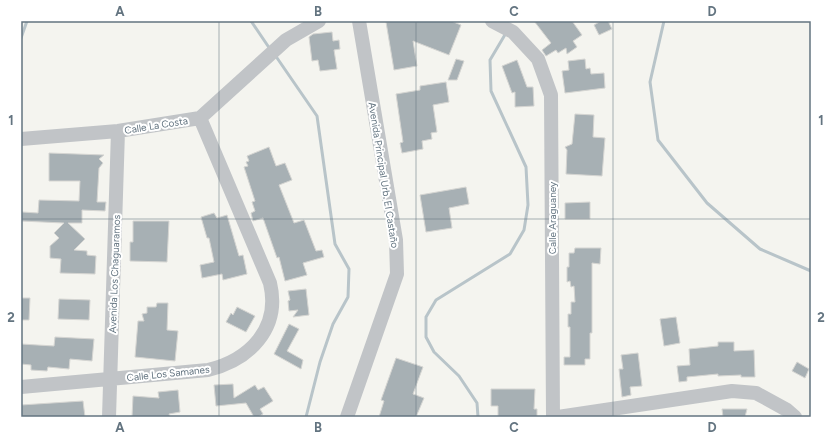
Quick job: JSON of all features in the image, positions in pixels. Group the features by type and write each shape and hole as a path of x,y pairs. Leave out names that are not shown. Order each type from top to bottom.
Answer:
{"street":[{"name":"Calle La Costa","path":"21,139 118,131 200,118 286,40 319,21"},
{"name":"Avenida Principal Urb. El Castaño","path":"347,417 397,274 396,240 359,21"},
{"name":"Calle Araguaney","path":"502,27 538,59 551,94 553,417"},
{"name":"Calle Los Samanes","path":"21,387 208,370 225,365 243,356 256,344 269,319 272,299 270,283 200,118"},
{"name":"Avenida Los Chaguaramos","path":"109,417 118,131"},
{"path":"558,417 732,391 756,393 787,410 794,417"}],"building":[{"path":"451,21 461,25 449,55 413,41 417,66 394,70 386,22"},
{"path":"534,21 572,21 582,35 573,41 577,47 567,54 566,48 558,53 556,50 546,56 542,50 551,43"},
{"path":"601,21 608,21 612,29 599,35 594,25"},
{"path":"332,32 333,41 339,40 340,49 334,50 337,69 320,71 318,60 312,61 309,37 313,34"},
{"path":"456,59 464,61 457,80 448,80"},
{"path":"585,59 586,69 590,68 591,74 604,73 605,88 565,93 562,71 569,70 568,61"},
{"path":"517,60 527,87 533,87 534,106 515,107 515,92 512,93 502,66"},
{"path":"446,82 449,102 433,105 437,132 431,133 432,139 422,141 423,149 402,153 400,143 403,142 396,94 420,90 420,86"},
{"path":"575,114 594,115 593,137 605,138 602,176 566,174 567,150 565,147 572,144"},
{"path":"269,147 276,166 285,163 292,180 279,185 294,223 304,220 316,251 322,250 324,257 303,263 307,275 285,281 279,257 277,258 263,218 253,221 251,213 255,211 252,202 255,201 244,167 248,166 246,162 249,161 247,156"},
{"path":"49,153 104,155 99,159 103,163 99,168 97,202 106,202 105,211 82,210 82,223 68,223 85,239 74,250 87,251 87,255 96,256 95,274 60,273 61,259 50,258 50,246 59,238 54,233 64,223 21,221 22,212 38,213 39,200 79,201 80,181 49,181"},
{"path":"466,187 469,204 449,208 452,228 426,232 420,195"},
{"path":"590,202 590,219 565,219 565,203"},
{"path":"214,213 217,218 227,215 239,256 243,255 247,274 223,280 222,274 202,278 200,265 214,262 209,238 207,238 201,217"},
{"path":"133,221 169,221 167,262 130,261 130,242 133,242"},
{"path":"575,248 601,248 600,264 592,263 592,333 590,333 590,359 585,359 585,365 564,365 564,357 570,357 570,327 568,327 568,314 571,314 571,302 575,302 574,286 571,287 570,281 567,282 567,267 569,267 569,253 574,253"},
{"path":"306,289 309,315 293,317 298,310 289,311 288,301 290,300 288,291"},
{"path":"21,298 30,298 29,320 21,320"},
{"path":"59,299 90,300 89,320 58,319"},
{"path":"157,303 168,303 167,330 178,331 175,361 135,357 138,321 144,321 142,314 147,313 147,307 156,307"},
{"path":"237,307 255,316 246,332 226,322 231,313 233,315"},
{"path":"676,317 680,343 664,346 660,319"},
{"path":"289,324 299,329 287,351 303,360 301,369 274,354"},
{"path":"55,337 94,339 92,361 70,359 69,369 48,367 47,371 31,370 31,365 21,364 21,344 54,346"},
{"path":"718,342 734,342 734,351 754,350 755,377 741,377 741,375 718,376 718,374 687,377 687,381 679,382 677,366 690,365 689,349 718,346"},
{"path":"638,353 642,386 630,387 631,395 622,397 619,369 623,369 621,355"},
{"path":"396,358 423,367 413,394 424,398 416,417 379,417 384,401 381,400"},
{"path":"797,362 809,369 805,378 792,371"},
{"path":"233,384 234,398 255,385 258,390 264,387 273,401 260,409 263,414 258,417 254,417 246,403 216,406 214,385"},
{"path":"491,389 535,389 534,409 537,409 537,417 498,417 498,406 491,406"},
{"path":"178,390 180,412 169,414 170,417 132,417 133,396 159,398 158,392"},
{"path":"83,401 85,417 21,417 21,405"},
{"path":"722,409 747,409 745,417 723,417"}],"waterway":[{"path":"21,38 27,21"},
{"path":"251,21 270,49"},
{"path":"664,21 650,82 658,140 707,203 760,249 811,271"},
{"path":"478,417 477,403 459,376 434,352 426,337 426,317 436,300 510,254 524,230 528,205 526,167 491,91 490,60 506,33"},
{"path":"275,55 317,116 335,244 349,269 348,297 333,324 320,362 306,417"}]}
